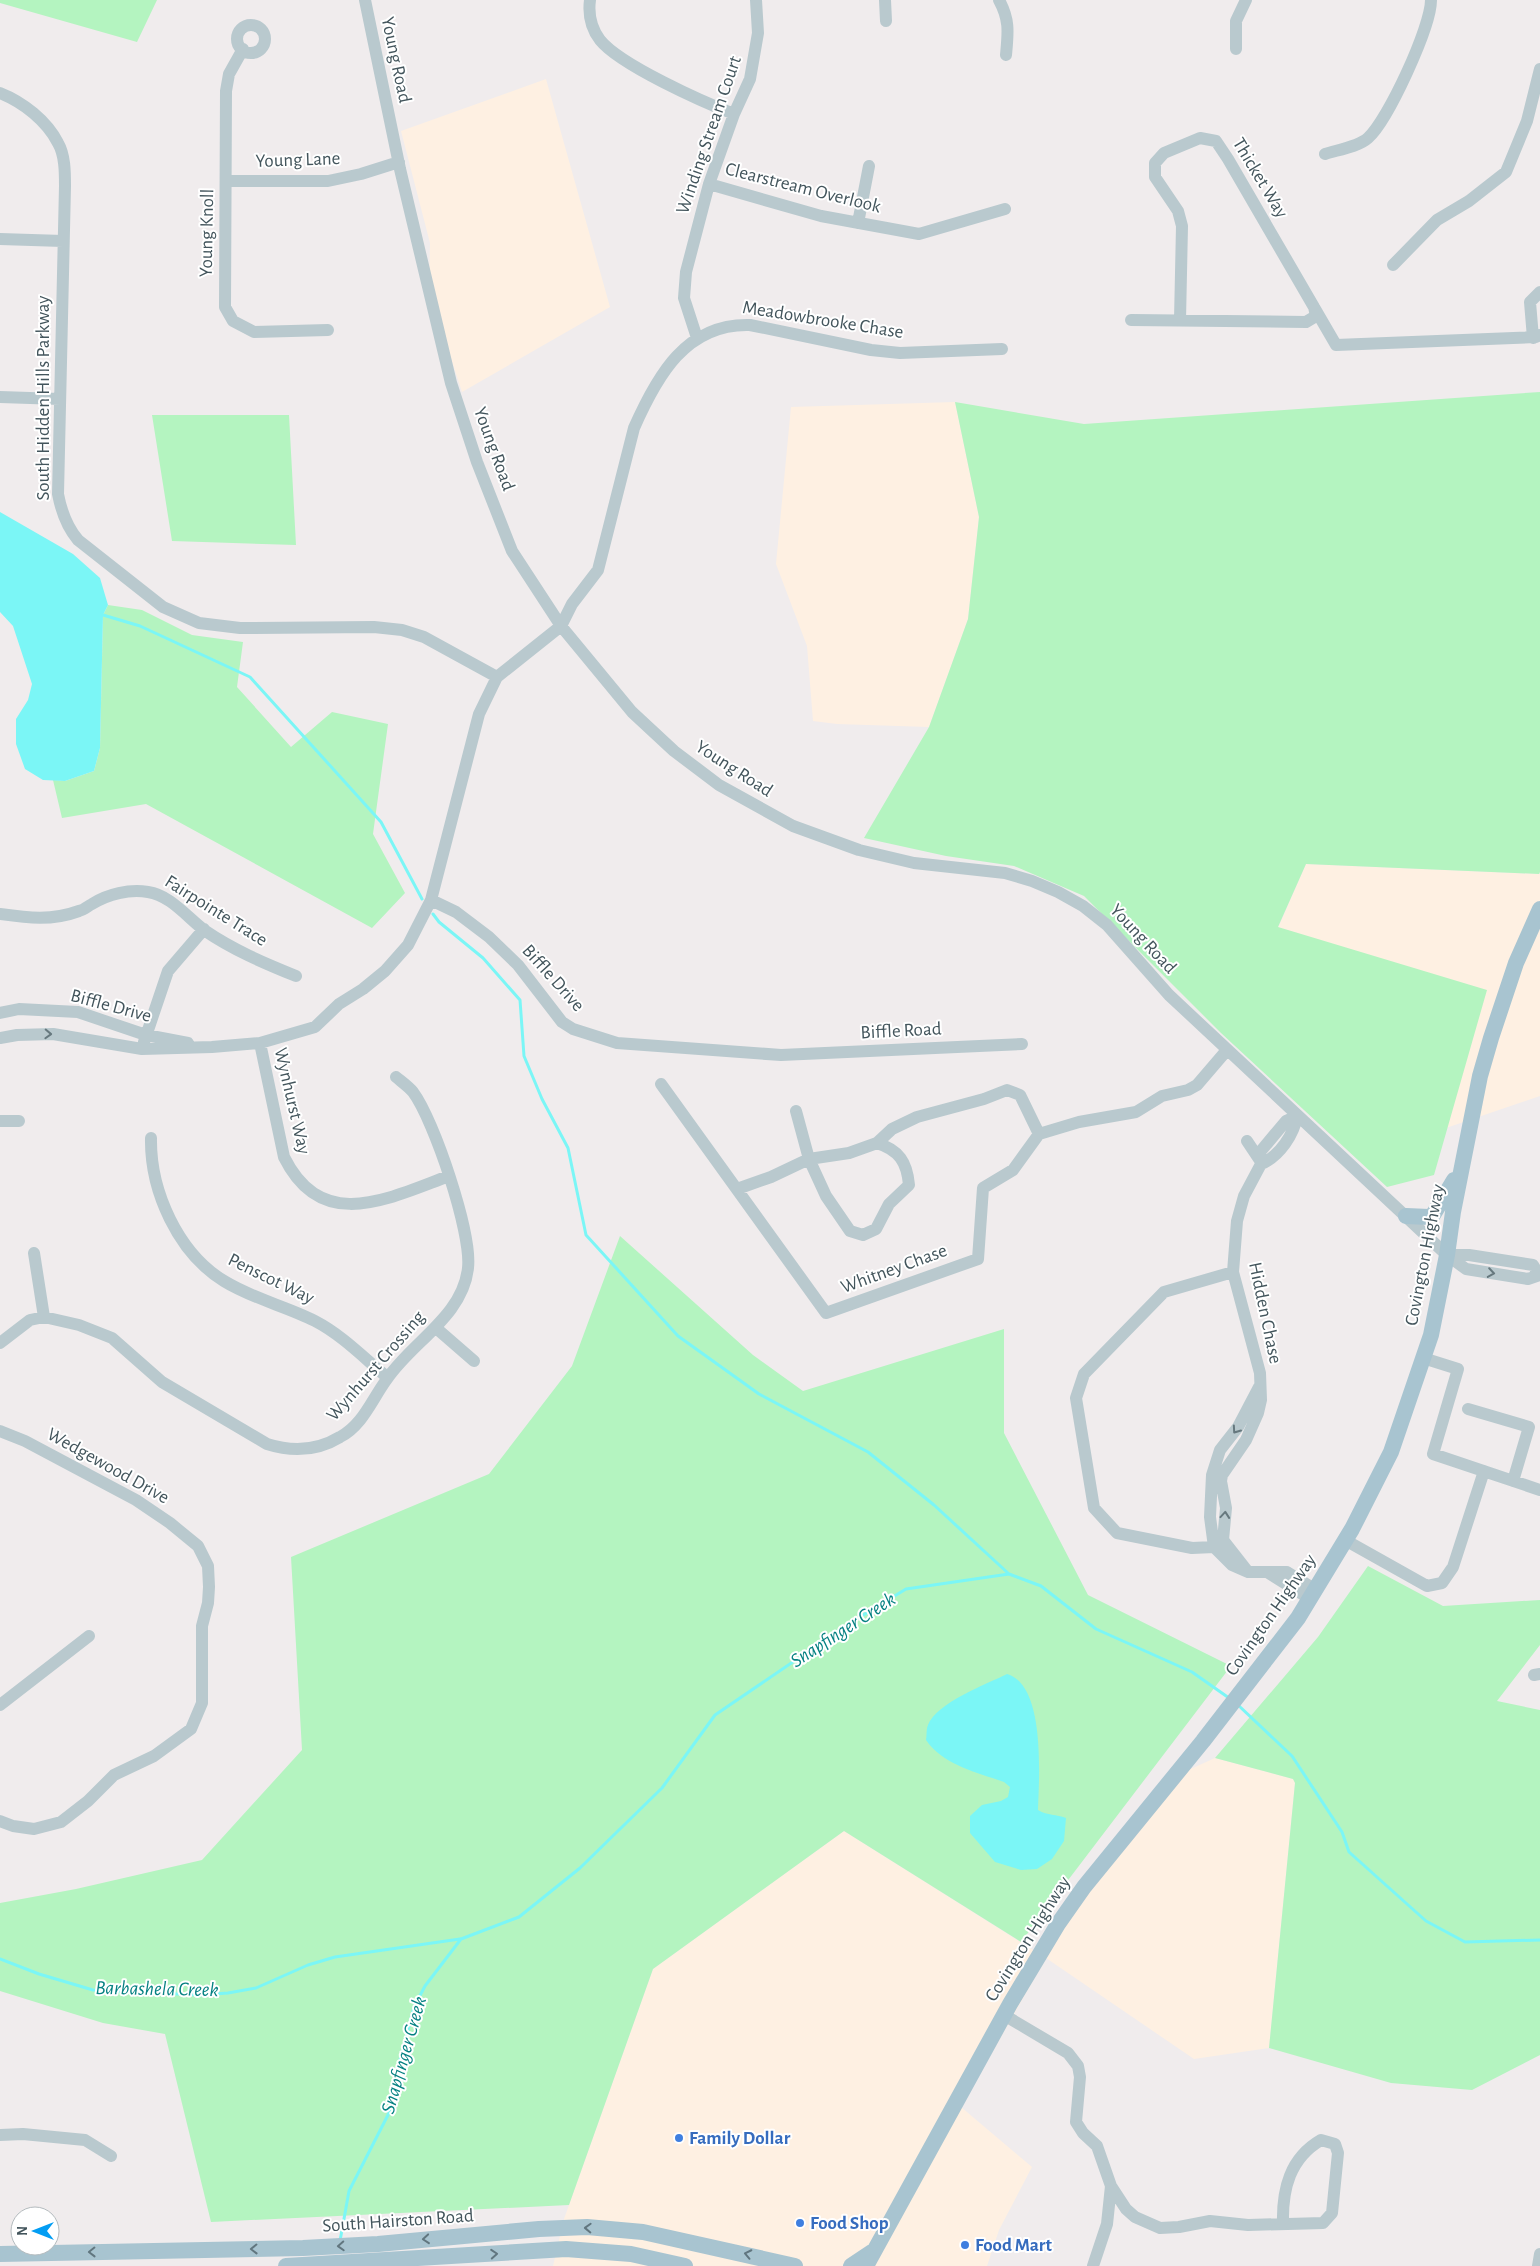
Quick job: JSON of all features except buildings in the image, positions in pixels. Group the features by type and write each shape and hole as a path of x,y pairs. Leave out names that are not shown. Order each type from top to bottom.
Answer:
{"main road":[{"name":"Covington Highway","path":"866,2266 1033,1963 1084,1887 1203,1741 1261,1667 1313,1595 1345,1540 1391,1452 1423,1358 1448,1255 1453,1212 1480,1076 1516,963 1540,909"},
{"path":"1406,1216 1421,1218 1433,1215 1456,1175 1461,1174"},
{"name":"South Hairston Road","path":"0,2254 303,2248 378,2244 540,2229 587,2228 643,2232 796,2266"},
{"name":"South Hairston Road","path":"286,2266 566,2249 631,2254 685,2266"},
{"path":"851,2266 876,2249 883,2266"}],"street":[{"name":"Young Road","path":"365,0 399,162 451,383 477,462 512,551 561,626 632,712 674,751 727,790 793,826 859,850 914,863 1005,873 1032,881 1058,892 1083,906 1107,925 1169,995 1448,1255"},
{"path":"590,0 588,13 592,26 609,49 668,83 734,114"},
{"name":"Winding Stream Court","path":"697,338 684,298 686,272 709,184 734,114 750,79 756,57 758,33 756,0"},
{"path":"885,0 886,21"},
{"path":"999,0 1006,13 1008,29 1006,55"},
{"path":"1236,48 1236,21 1246,0"},
{"path":"1325,154 1367,139 1381,121 1408,70 1429,22 1431,0"},
{"name":"Young Knoll","path":"243,50 230,74 226,91 225,307 233,321 254,332 328,330"},
{"path":"1393,265 1437,220 1469,201 1506,172 1527,122 1540,69"},
{"name":"South Hidden Hills Parkway","path":"0,93 27,108 43,122 59,144 65,171 58,494 60,508 72,533 78,540 163,607 199,623 240,628 374,627 402,630 424,637 497,677"},
{"name":"Thicket Way","path":"1180,320 1182,226 1178,210 1155,177 1155,164 1164,153 1200,138 1216,141 1228,159 1336,345 1536,336 1530,302 1540,292"},
{"name":"Young Lane","path":"226,181 328,181 361,174 399,162"},
{"path":"858,223 869,166"},
{"name":"Clearstream Overlook","path":"709,184 821,216 919,234 1004,209"},
{"path":"0,239 63,241"},
{"path":"1131,320 1306,322 1316,316 1314,307"},
{"name":"Meadowbrooke Chase","path":"561,626 572,604 598,570 634,428 644,406 666,368 697,338 730,324 750,325 871,350 900,353 1002,350"},
{"path":"0,397 60,400"},
{"name":"Biffle Drive","path":"0,1038 17,1034 53,1034 142,1049 212,1047 260,1042 315,1027 339,1004 374,980 408,945 431,900 479,714 497,677 561,626"},
{"name":"Fairpointe Trace","path":"0,914 30,919 58,917 82,911 98,901 117,893 149,892 172,903 204,929 246,955 296,976"},
{"name":"Biffle Drive","path":"431,900 456,912 489,937 518,965 562,1022 573,1028 617,1043 781,1055"},
{"path":"142,1049 168,972 204,929"},
{"name":"Biffle Drive","path":"0,1013 19,1009 78,1012 146,1035 212,1047"},
{"name":"Wynhurst Way","path":"260,1042 284,1158 289,1169 307,1190 328,1202 358,1205 392,1197 449,1176"},
{"name":"Biffle Road","path":"781,1055 1022,1044"},
{"path":"737,1189 771,1177 809,1158 849,1153 877,1142 892,1129 917,1117 984,1099 1007,1090 1020,1095 1039,1134 1079,1122 1136,1112 1162,1096 1188,1090 1197,1084 1228,1050"},
{"name":"Wynhurst Crossing","path":"44,1317 79,1325 112,1338 162,1382 267,1444 281,1448 309,1449 323,1446 342,1437 362,1418 387,1378 436,1328 458,1298 468,1269 469,1244 449,1176 426,1116 413,1092 396,1077"},
{"name":"Whitney Chase","path":"661,1084 826,1313 978,1259 983,1188 1014,1170 1039,1134"},
{"path":"796,1111 809,1158 826,1196 850,1231 863,1235 876,1229 889,1204 909,1185 908,1171 901,1159 892,1148 877,1142"},
{"name":"Hidden Chase","path":"1218,1543 1210,1517 1212,1475 1220,1450 1238,1427 1259,1387 1260,1373 1233,1272 1237,1221 1244,1196 1261,1164 1260,1152 1286,1121 1297,1116"},
{"name":"Hidden Chase","path":"1261,1164 1271,1160 1295,1130 1297,1116"},
{"path":"0,1121 19,1121"},
{"path":"1273,1136 1283,1145"},
{"name":"Penscot Way","path":"151,1138 152,1163 163,1201 174,1226 192,1254 223,1281 260,1299 315,1321 336,1334 387,1378"},
{"path":"1247,1141 1261,1164"},
{"path":"0,1343 30,1320 44,1317 34,1253"},
{"path":"1448,1255 1469,1255 1532,1266 1540,1275"},
{"path":"1233,1272 1164,1292 1084,1374 1076,1398 1094,1508 1117,1534 1192,1548 1218,1543 1232,1565 1248,1572 1288,1572 1313,1595"},
{"path":"436,1328 474,1361"},
{"path":"1423,1358 1458,1370 1432,1454 1540,1490"},
{"path":"1468,1409 1529,1427 1513,1481"},
{"name":"Wedgewood Drive","path":"0,1431 25,1441 136,1500 170,1524 198,1546 208,1566 209,1587 208,1603 202,1626 202,1704 191,1729 154,1756 114,1775 88,1801 62,1822 34,1829 13,1826 0,1821"},
{"path":"1345,1540 1427,1586 1442,1583 1453,1567 1484,1471"},
{"path":"0,1705 89,1636"},
{"path":"1004,2014 1068,2053 1078,2066 1080,2077 1076,2122 1083,2133 1096,2146 1111,2186 1126,2209 1135,2217 1160,2228 1179,2228 1210,2221 1248,2225 1323,2223 1332,2212 1338,2153 1335,2144 1321,2140 1306,2149 1285,2183 1282,2204 1283,2224"},
{"path":"0,2135 23,2134 85,2140 111,2156"},
{"path":"1093,2266 1107,2224 1111,2186"},
{"path":"1538,2266 1540,2254"}],"shaded area":[{"path":"546,79 610,307 462,392 429,291 430,243 401,131"},
{"path":"955,402 979,517 968,619 929,727 837,724 813,721 807,646 776,564 791,407"},
{"path":"1306,864 1540,874 1540,1096 1446,1128 1278,928"},
{"path":"1215,1758 1293,1779 1295,1782 1269,2048 1194,2059 1046,1958 1077,1905 1173,1777"},
{"path":"844,1831 1046,1958 961,2107 1032,2167 999,2230 987,2266 553,2266 564,2219 653,1969"}],"green space":[{"path":"0,0 157,0 137,42 0,3"},
{"path":"1540,392 1540,872 1539,874 1306,864 1278,927 1487,990 1434,1175 1387,1187 1221,1033 1084,896 1014,866 946,856 864,838 929,727 968,619 979,517 955,402 1084,424"},
{"path":"152,415 289,415 296,545 172,541"},
{"path":"108,605 142,610 192,635 243,642 237,687 291,747 332,712 388,724 373,834 405,893 372,928 146,804 62,818 53,780 65,781 94,771 100,748 103,615"},
{"path":"620,1236 753,1355 803,1391 1004,1329 1004,1433 1088,1595 1231,1666 1021,1942 844,1831 653,1969 569,2205 211,2222 165,2034 103,2023 0,1991 0,1903 76,1889 202,1860 302,1750 291,1557 489,1474 572,1366"},
{"path":"1368,1566 1443,1606 1540,1600 1540,1645 1497,1701 1540,1710 1540,2055 1472,2090 1391,2083 1269,2048 1295,1783 1293,1779 1215,1758 1318,1637"}],"water":[{"path":"0,512 73,554 100,578 108,605 103,615 100,748 94,771 65,781 43,780 25,769 16,744 16,719 28,700 32,684 13,626 0,612"},
{"path":"1007,1674 1020,1682 1028,1695 1034,1713 1038,1734 1039,1756 1038,1810 1066,1818 1064,1841 1052,1859 1037,1869 1021,1870 995,1862 970,1833 970,1816 982,1805 1001,1801 1008,1797 1010,1787 1004,1782 951,1762 933,1749 926,1740 928,1725 941,1709 963,1695"}],"waterway":[{"path":"103,615 140,626 250,677 381,822 422,899"},
{"path":"433,914 439,922 483,958 520,1000 524,1056 542,1099 568,1148 586,1235 678,1336 759,1394 868,1452 934,1505 1009,1574"},
{"name":"Snapfinger Creek","path":"340,2241 349,2191 389,2113 396,2085 397,2071 414,2007 425,1986 461,1939 519,1917 580,1868 662,1788 715,1715 847,1625 906,1589 1009,1574 1041,1586 1096,1629 1192,1672 1229,1698"},
{"name":"Snapfinger Creek","path":"1238,1705 1292,1756 1342,1832 1349,1852 1426,1921 1465,1942 1540,1940"},
{"name":"Barbashela Creek","path":"0,1959 39,1974 93,1990 200,1995 256,1988 308,1965 335,1957 460,1939"}],"place":[{"name":"Family Dollar","path":"679,2138"},
{"name":"Food Shop","path":"800,2223"},
{"name":"Food Mart","path":"965,2245"}]}
